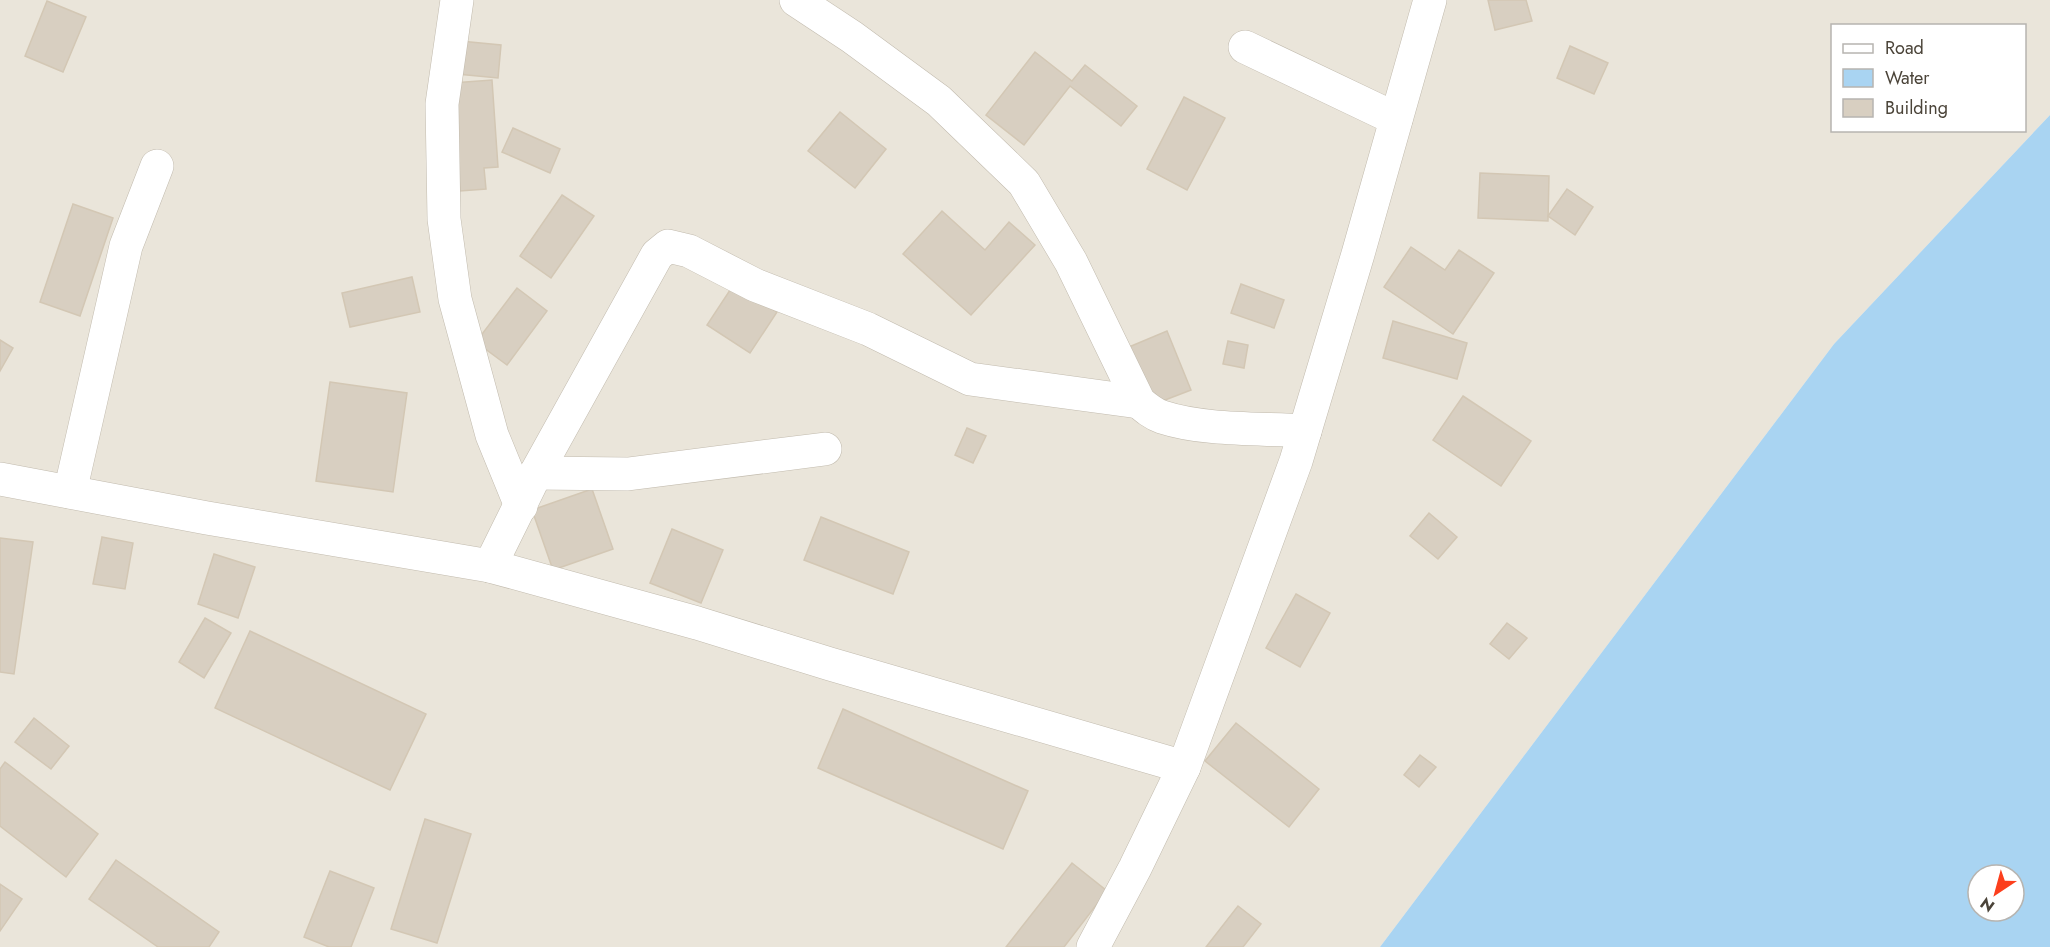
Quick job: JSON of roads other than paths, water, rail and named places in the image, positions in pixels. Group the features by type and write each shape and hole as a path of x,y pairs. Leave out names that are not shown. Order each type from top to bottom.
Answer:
{"street":[{"path":"457,0 442,104 444,219 455,298 492,435 521,506"},
{"path":"796,0 852,37 939,101 1024,183 1071,262 1138,402 1148,411 1161,417 1201,425 1305,431"},
{"path":"1093,947 1135,868 1184,767 1305,431 1430,0"},
{"path":"1245,47 1396,119"},
{"path":"70,492 126,246 157,165"},
{"path":"490,566 536,472 657,255 668,246 689,251 754,285 868,329 970,379 1138,402"},
{"path":"536,472 628,474 825,449"},
{"path":"0,479 490,566 697,623 1184,767"}],"water":[{"path":"2050,115 2050,947 1380,947 1834,344"}]}
